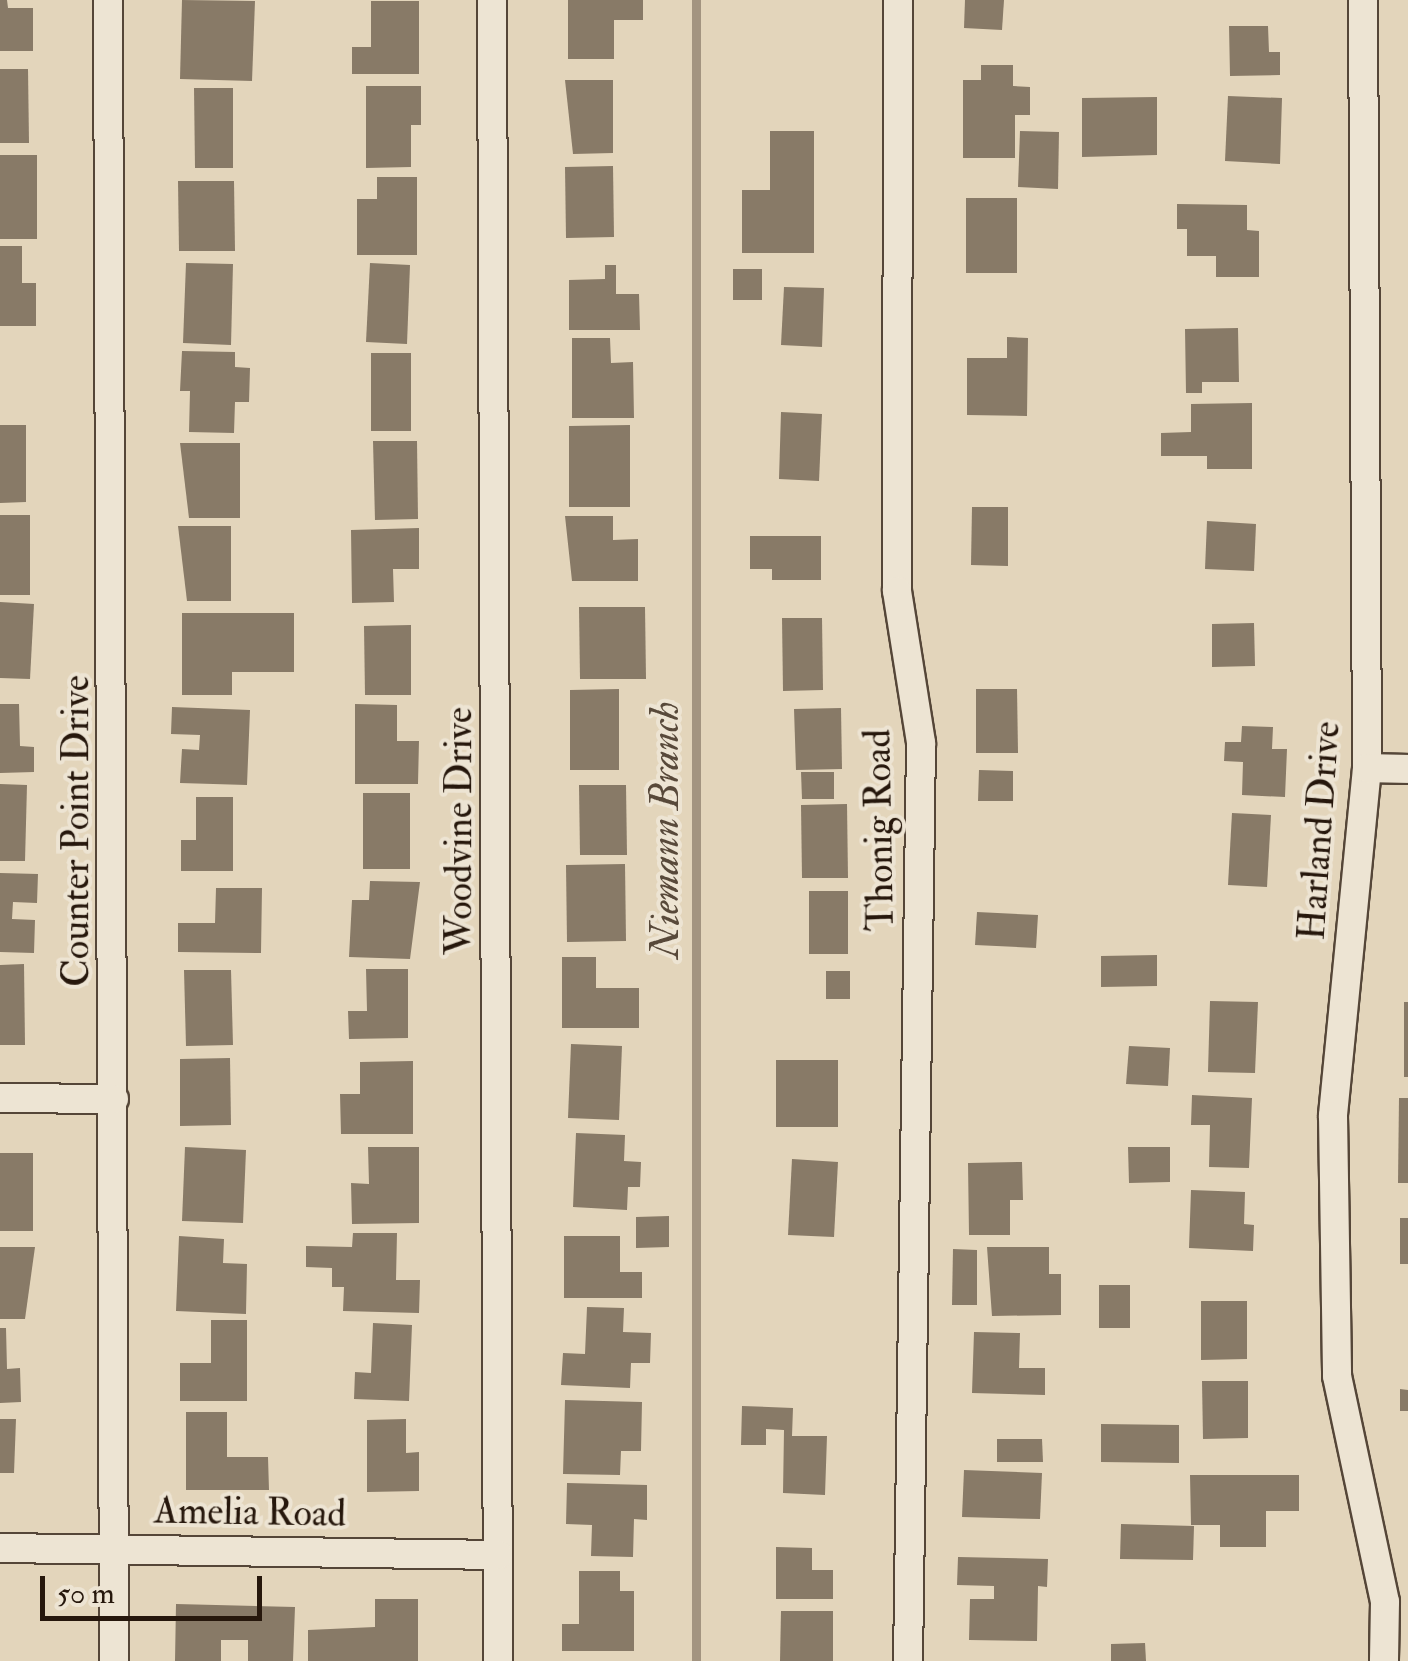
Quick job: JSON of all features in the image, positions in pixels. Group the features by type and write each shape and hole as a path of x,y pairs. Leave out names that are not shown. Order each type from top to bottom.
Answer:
{"street":[{"name":"Counter Point Drive","path":"108,0 114,1661"},
{"name":"Woodvine Drive","path":"492,0 498,1661"},
{"name":"Thonig Road","path":"898,0 897,591 922,744 908,1661"},
{"name":"Harland Drive","path":"1363,0 1366,768 1334,1116 1336,1376 1385,1602 1384,1661"},
{"path":"1366,768 1408,769"},
{"path":"0,1098 114,1099"},
{"name":"Amelia Road","path":"0,1548 498,1555"}],"building":[{"path":"0,0 7,0 8,8 33,8 33,51 0,51"},
{"path":"182,0 255,1 252,81 180,79"},
{"path":"568,0 643,0 643,20 614,20 614,59 568,59"},
{"path":"965,0 1004,0 1002,30 964,28"},
{"path":"371,1 419,1 419,74 352,74 352,47 371,47"},
{"path":"1229,26 1268,26 1269,52 1280,52 1280,75 1230,76"},
{"path":"981,65 1013,65 1013,86 1030,87 1030,115 1015,115 1015,158 963,158 963,80 981,80"},
{"path":"0,69 28,69 29,143 0,143"},
{"path":"565,80 613,80 613,153 573,154"},
{"path":"366,86 421,86 421,125 411,125 411,167 366,168"},
{"path":"194,88 233,88 233,168 195,168"},
{"path":"1228,96 1282,98 1280,164 1225,161"},
{"path":"1157,97 1157,155 1082,157 1082,98"},
{"path":"770,131 814,131 814,253 742,253 742,190 770,190"},
{"path":"1020,131 1059,132 1058,189 1018,187"},
{"path":"0,155 37,155 37,239 0,239"},
{"path":"613,166 614,237 566,238 565,167"},
{"path":"377,177 417,177 417,255 357,255 357,199 377,199"},
{"path":"178,181 234,181 235,251 179,251"},
{"path":"966,198 1017,198 1017,273 966,273"},
{"path":"1177,204 1247,205 1247,230 1259,231 1259,277 1216,277 1216,256 1187,256 1187,229 1177,229"},
{"path":"0,246 22,246 22,283 36,283 36,326 0,326"},
{"path":"186,263 233,264 231,345 183,343"},
{"path":"370,263 410,265 407,344 366,342"},
{"path":"605,265 616,265 616,294 639,294 640,330 569,330 569,280 605,279"},
{"path":"733,269 762,269 762,300 733,300"},
{"path":"784,287 824,288 822,347 781,345"},
{"path":"1238,328 1239,382 1202,382 1202,393 1186,393 1185,329"},
{"path":"1007,337 1028,338 1027,416 967,415 967,358 1007,358"},
{"path":"572,338 610,338 611,363 633,362 634,418 572,418"},
{"path":"182,351 235,352 235,367 250,368 249,402 235,402 234,433 189,432 190,391 180,391"},
{"path":"371,353 411,353 411,431 371,431"},
{"path":"1252,403 1252,469 1207,469 1207,456 1161,456 1161,433 1191,432 1191,404"},
{"path":"781,412 822,414 819,481 779,479"},
{"path":"0,425 26,425 26,502 0,503"},
{"path":"630,425 630,507 569,507 569,426"},
{"path":"373,441 417,441 418,519 375,520"},
{"path":"180,443 240,443 240,518 189,518"},
{"path":"972,507 1008,507 1008,566 971,565"},
{"path":"0,515 30,515 30,595 0,595"},
{"path":"565,516 613,516 613,540 638,539 638,581 572,581"},
{"path":"1207,521 1256,524 1254,571 1205,569"},
{"path":"178,526 231,526 231,601 187,601"},
{"path":"419,528 419,569 393,569 394,602 352,603 351,530"},
{"path":"750,536 821,536 821,580 772,580 772,569 750,569"},
{"path":"0,602 34,604 30,679 0,678"},
{"path":"579,607 645,607 646,679 580,679"},
{"path":"182,613 294,613 294,672 232,672 232,695 182,695"},
{"path":"782,618 822,618 823,690 783,691"},
{"path":"1254,623 1255,666 1212,667 1212,624"},
{"path":"411,625 411,695 365,695 364,626"},
{"path":"619,689 619,770 570,770 570,690"},
{"path":"976,689 1017,689 1018,753 976,753"},
{"path":"0,704 19,704 20,746 34,747 34,772 0,773"},
{"path":"355,704 397,705 397,741 419,741 418,784 355,784"},
{"path":"172,707 250,710 247,785 180,783 182,749 199,750 200,735 171,734"},
{"path":"841,708 842,769 796,770 794,709"},
{"path":"1242,726 1273,727 1272,749 1287,749 1285,797 1242,795 1243,762 1224,761 1225,742 1241,742"},
{"path":"979,770 1013,771 1013,801 978,801"},
{"path":"801,772 834,772 834,799 802,799"},
{"path":"0,784 27,785 25,861 0,861"},
{"path":"579,785 626,785 627,855 580,855"},
{"path":"363,793 410,793 410,869 363,869"},
{"path":"196,797 233,797 233,871 181,871 181,840 196,840"},
{"path":"847,804 848,878 802,878 801,805"},
{"path":"1232,813 1271,815 1267,887 1228,885"},
{"path":"625,864 626,941 567,942 566,865"},
{"path":"0,873 38,874 37,903 13,902 12,919 35,920 34,953 0,952"},
{"path":"370,881 420,882 410,959 349,957 352,900 369,900"},
{"path":"216,888 262,888 261,953 178,952 178,923 215,923"},
{"path":"809,891 848,891 848,954 809,954"},
{"path":"977,912 1038,915 1036,948 975,945"},
{"path":"1157,955 1157,986 1101,987 1101,956"},
{"path":"562,957 596,957 596,988 639,988 639,1028 562,1028"},
{"path":"24,964 25,1045 0,1045 0,965"},
{"path":"366,969 408,969 408,1038 349,1039 348,1011 367,1011"},
{"path":"184,970 231,970 233,1045 186,1046"},
{"path":"826,971 850,971 850,999 826,999"},
{"path":"1210,1001 1258,1002 1255,1073 1208,1072"},
{"path":"1404,1002 1408,1002 1408,1077 1404,1077"},
{"path":"571,1044 622,1046 619,1120 568,1118"},
{"path":"1129,1046 1170,1048 1168,1086 1126,1084"},
{"path":"230,1058 231,1125 180,1126 180,1059"},
{"path":"776,1060 838,1060 838,1127 776,1127"},
{"path":"413,1061 413,1134 341,1134 340,1094 360,1094 360,1062"},
{"path":"1192,1095 1252,1098 1249,1168 1209,1167 1210,1125 1191,1125"},
{"path":"1399,1098 1408,1098 1408,1183 1398,1183"},
{"path":"576,1133 625,1135 624,1161 641,1162 640,1187 628,1187 627,1210 573,1207"},
{"path":"185,1147 246,1150 243,1223 182,1221"},
{"path":"368,1147 419,1147 419,1223 352,1224 351,1183 369,1184"},
{"path":"1128,1147 1170,1147 1170,1182 1129,1183"},
{"path":"0,1153 33,1153 33,1231 0,1231"},
{"path":"792,1159 838,1162 834,1237 788,1235"},
{"path":"1022,1162 1023,1200 1010,1200 1010,1235 969,1235 968,1163"},
{"path":"1191,1190 1245,1192 1244,1224 1254,1225 1253,1251 1189,1248"},
{"path":"669,1216 669,1247 636,1248 636,1217"},
{"path":"1400,1218 1408,1218 1408,1264 1400,1264"},
{"path":"353,1233 397,1233 396,1280 420,1280 419,1313 343,1311 344,1287 332,1287 332,1268 306,1267 306,1246 352,1247"},
{"path":"179,1236 224,1239 223,1263 247,1264 246,1314 176,1311"},
{"path":"564,1236 620,1236 620,1272 642,1272 642,1298 564,1298"},
{"path":"0,1247 35,1247 25,1319 0,1319"},
{"path":"987,1247 1049,1247 1049,1274 1061,1274 1061,1315 992,1316"},
{"path":"953,1249 977,1250 977,1305 952,1305"},
{"path":"1099,1285 1130,1285 1130,1328 1099,1328"},
{"path":"1201,1301 1247,1301 1247,1359 1201,1360"},
{"path":"587,1307 624,1308 623,1332 651,1333 650,1363 631,1363 630,1388 561,1385 563,1353 585,1354"},
{"path":"211,1320 247,1320 247,1401 180,1401 180,1363 211,1363"},
{"path":"373,1323 412,1325 409,1401 354,1399 355,1372 371,1373"},
{"path":"0,1328 6,1328 7,1369 20,1368 21,1402 0,1403"},
{"path":"974,1332 1020,1333 1019,1368 1045,1368 1045,1395 972,1393"},
{"path":"1202,1381 1248,1381 1248,1438 1203,1439"},
{"path":"1400,1389 1408,1390 1408,1411 1400,1411"},
{"path":"565,1400 642,1402 641,1451 621,1451 620,1475 563,1474"},
{"path":"742,1406 793,1408 792,1436 827,1436 825,1495 783,1493 784,1430 766,1429 766,1445 741,1445"},
{"path":"186,1412 227,1412 227,1457 268,1457 269,1490 186,1490"},
{"path":"0,1419 16,1419 14,1473 0,1473"},
{"path":"406,1419 406,1453 419,1452 419,1491 367,1492 367,1420"},
{"path":"1101,1424 1179,1425 1179,1463 1101,1462"},
{"path":"997,1439 1042,1439 1043,1462 997,1462"},
{"path":"964,1470 1042,1473 1040,1519 962,1517"},
{"path":"1190,1475 1299,1475 1299,1511 1266,1511 1266,1547 1220,1547 1220,1525 1191,1525"},
{"path":"567,1483 647,1485 647,1520 634,1519 633,1557 591,1556 592,1525 566,1524"},
{"path":"1121,1524 1194,1526 1193,1560 1120,1559"},
{"path":"776,1547 812,1548 812,1570 833,1570 833,1599 776,1599"},
{"path":"958,1557 1048,1559 1047,1587 1038,1586 1037,1641 969,1640 970,1599 994,1599 994,1586 957,1585"},
{"path":"579,1571 620,1571 620,1591 634,1591 634,1651 562,1651 562,1624 579,1624"},
{"path":"375,1599 418,1599 418,1661 308,1661 308,1630 375,1627"},
{"path":"176,1604 295,1607 293,1661 248,1661 248,1640 221,1640 221,1661 175,1661"},
{"path":"781,1611 833,1611 833,1661 780,1661"},
{"path":"1145,1643 1146,1661 1111,1661 1111,1644"}],"waterway":[{"name":"Niemann Branch","path":"696,0 696,1661"}]}
